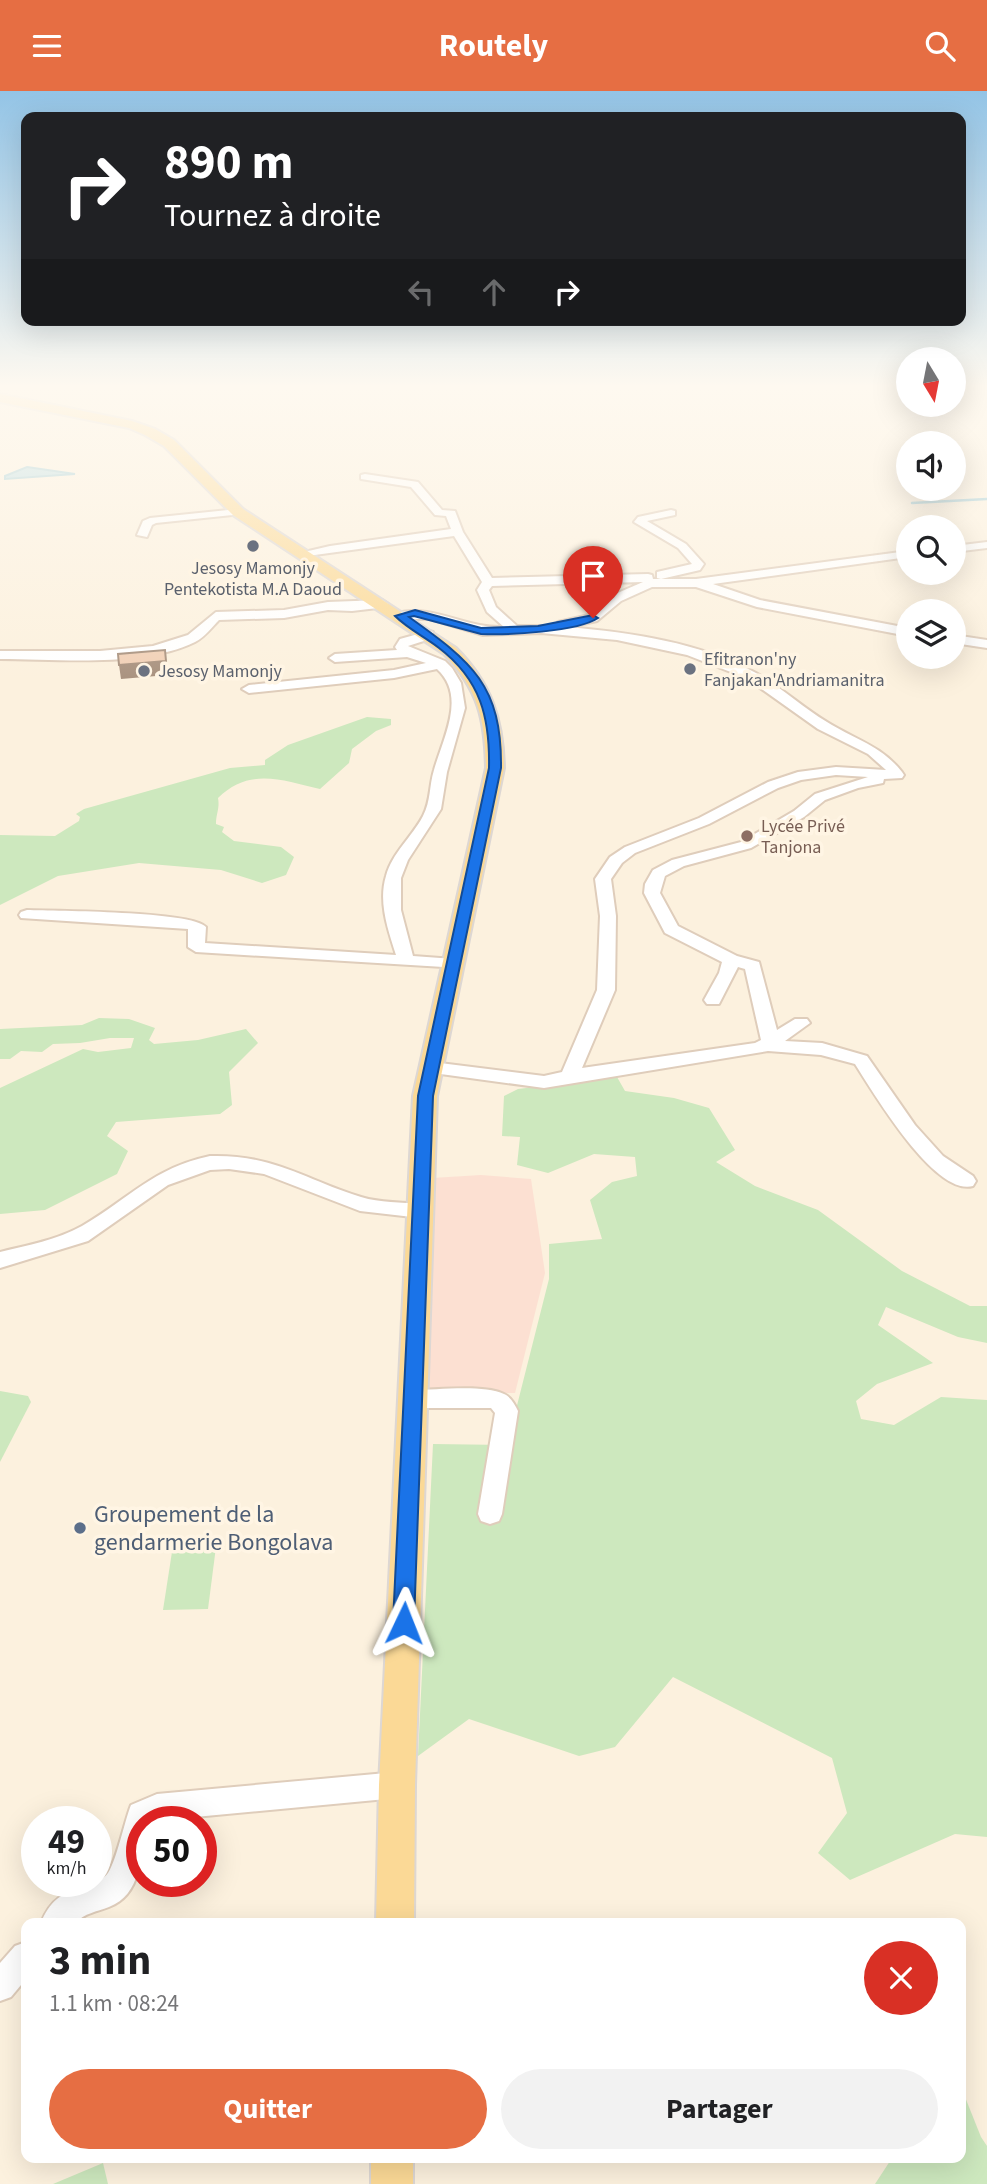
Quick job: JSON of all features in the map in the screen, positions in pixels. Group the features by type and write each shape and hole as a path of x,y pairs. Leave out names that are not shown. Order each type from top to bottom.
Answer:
{"main road":[{"path":"212,486 238,512 401,616 429,635 468,668 491,711 495,733 495,768 425,1096 397,1785 395,1918"},
{"path":"392,2163 392,2184"}],"street":[{"path":"415,486 439,513 452,513 457,532 488,582"},
{"path":"143,535 147,523 154,520 238,512"},
{"path":"488,582 648,578 696,567 698,564 682,546 640,522 642,519 658,518 671,513"},
{"path":"304,555 457,532"},
{"path":"966,548 987,545"},
{"path":"401,616 415,613 481,631 538,629 593,618 617,598 650,583 696,583 896,556"},
{"path":"617,598 620,591 648,578"},
{"path":"488,582 483,590 491,609 514,630"},
{"path":"696,583 749,602 896,630"},
{"path":"0,655 156,650 192,638 216,616 284,614 328,606 382,604"},
{"path":"538,629 656,643 738,669 776,691 826,728 870,748 897,775 836,771 798,776 773,785 704,821 647,842 616,860 603,879 608,916 607,990 569,1076"},
{"path":"407,653 401,647 405,642 429,635"},
{"path":"966,641 987,644"},
{"path":"335,658 407,653 440,664 454,683 457,728 440,775 434,809 393,879 392,917 406,961"},
{"path":"249,689 394,674 440,664"},
{"path":"767,1043 753,966 731,960 671,929 652,894 653,884 659,873 678,863 746,845 770,832 820,797 855,784 881,780 884,775"},
{"path":"27,915 92,916 191,925 198,927 196,947 454,964"},
{"path":"713,1000 728,973 731,960"},
{"path":"767,1043 801,1023"},
{"path":"432,1068 544,1082 767,1043 822,1049 861,1060 908,1131 936,1161 966,1181"},
{"path":"0,1260 90,1231 126,1202 170,1175 209,1163 247,1163 292,1174 355,1202 421,1211"},
{"path":"413,1399 491,1399 499,1401 507,1411 491,1514"},
{"path":"60,1918 73,1904 106,1894 120,1881 141,1815 157,1808 397,1785"},
{"path":"0,1986 21,1963"}],"shaded area":[{"path":"481,1175 531,1179 545,1273 515,1393 420,1392 432,1178"}],"green space":[{"path":"367,717 391,719 391,725 376,731 352,749 349,763 320,789 279,780 254,779 230,788 218,798 216,824 224,827 222,832 234,841 281,847 294,857 286,875 262,883 221,870 139,863 58,876 0,905 0,835 55,836 79,821 80,817 76,814 84,809 230,768 265,765 265,760 288,745"},
{"path":"99,1018 129,1019 155,1028 149,1040 154,1044 198,1040 246,1029 258,1043 229,1072 232,1105 220,1114 116,1122 107,1136 128,1151 117,1174 45,1210 0,1214 0,1088 83,1049 98,1052 131,1048 134,1038 53,1044 42,1052 21,1051 10,1059 0,1059 0,1029 82,1025"},
{"path":"617,1077 625,1091 674,1098 709,1108 735,1150 716,1162 755,1186 818,1210 902,1271 970,1306 987,1306 987,1343 958,1337 886,1307 878,1325 933,1363 877,1384 856,1401 861,1419 894,1425 941,1397 987,1400 987,1837 955,1834 850,1880 818,1853 847,1813 832,1758 673,1677 615,1747 579,1756 469,1719 418,1756 433,1444 507,1445 549,1279 549,1244 602,1239 590,1200 612,1182 637,1176 635,1157 594,1154 548,1173 517,1165 520,1137 502,1136 504,1096 518,1089"},
{"path":"0,1391 28,1396 31,1402 0,1462"},
{"path":"174,1539 217,1539 208,1609 163,1610"},
{"path":"966,2100 987,2146 987,2184 875,2184 889,2163 966,2163"},
{"path":"103,2163 108,2184 53,2184"}],"building":[{"path":"165,650 166,661 119,665 118,654"}],"waterway":[{"path":"912,503 987,499"}],"place":[{"name":"Jesosy Mamonjy Pentekotista M.A Daoud","path":"253,546"},
{"name":"Efitranon'ny Fanjakan'Andriamanitra","path":"690,669"},
{"name":"Jesosy Mamonjy","path":"144,671"},
{"name":"Lycée Privé Tanjona","path":"747,836"},
{"name":"Groupement de la gendarmerie Bongolava","path":"80,1528"}],"route":[{"path":"404,1623 425,1096 495,768 495,733 491,711 468,668 445,647 401,616 411,613 430,615 481,631 538,629 593,618"}]}
